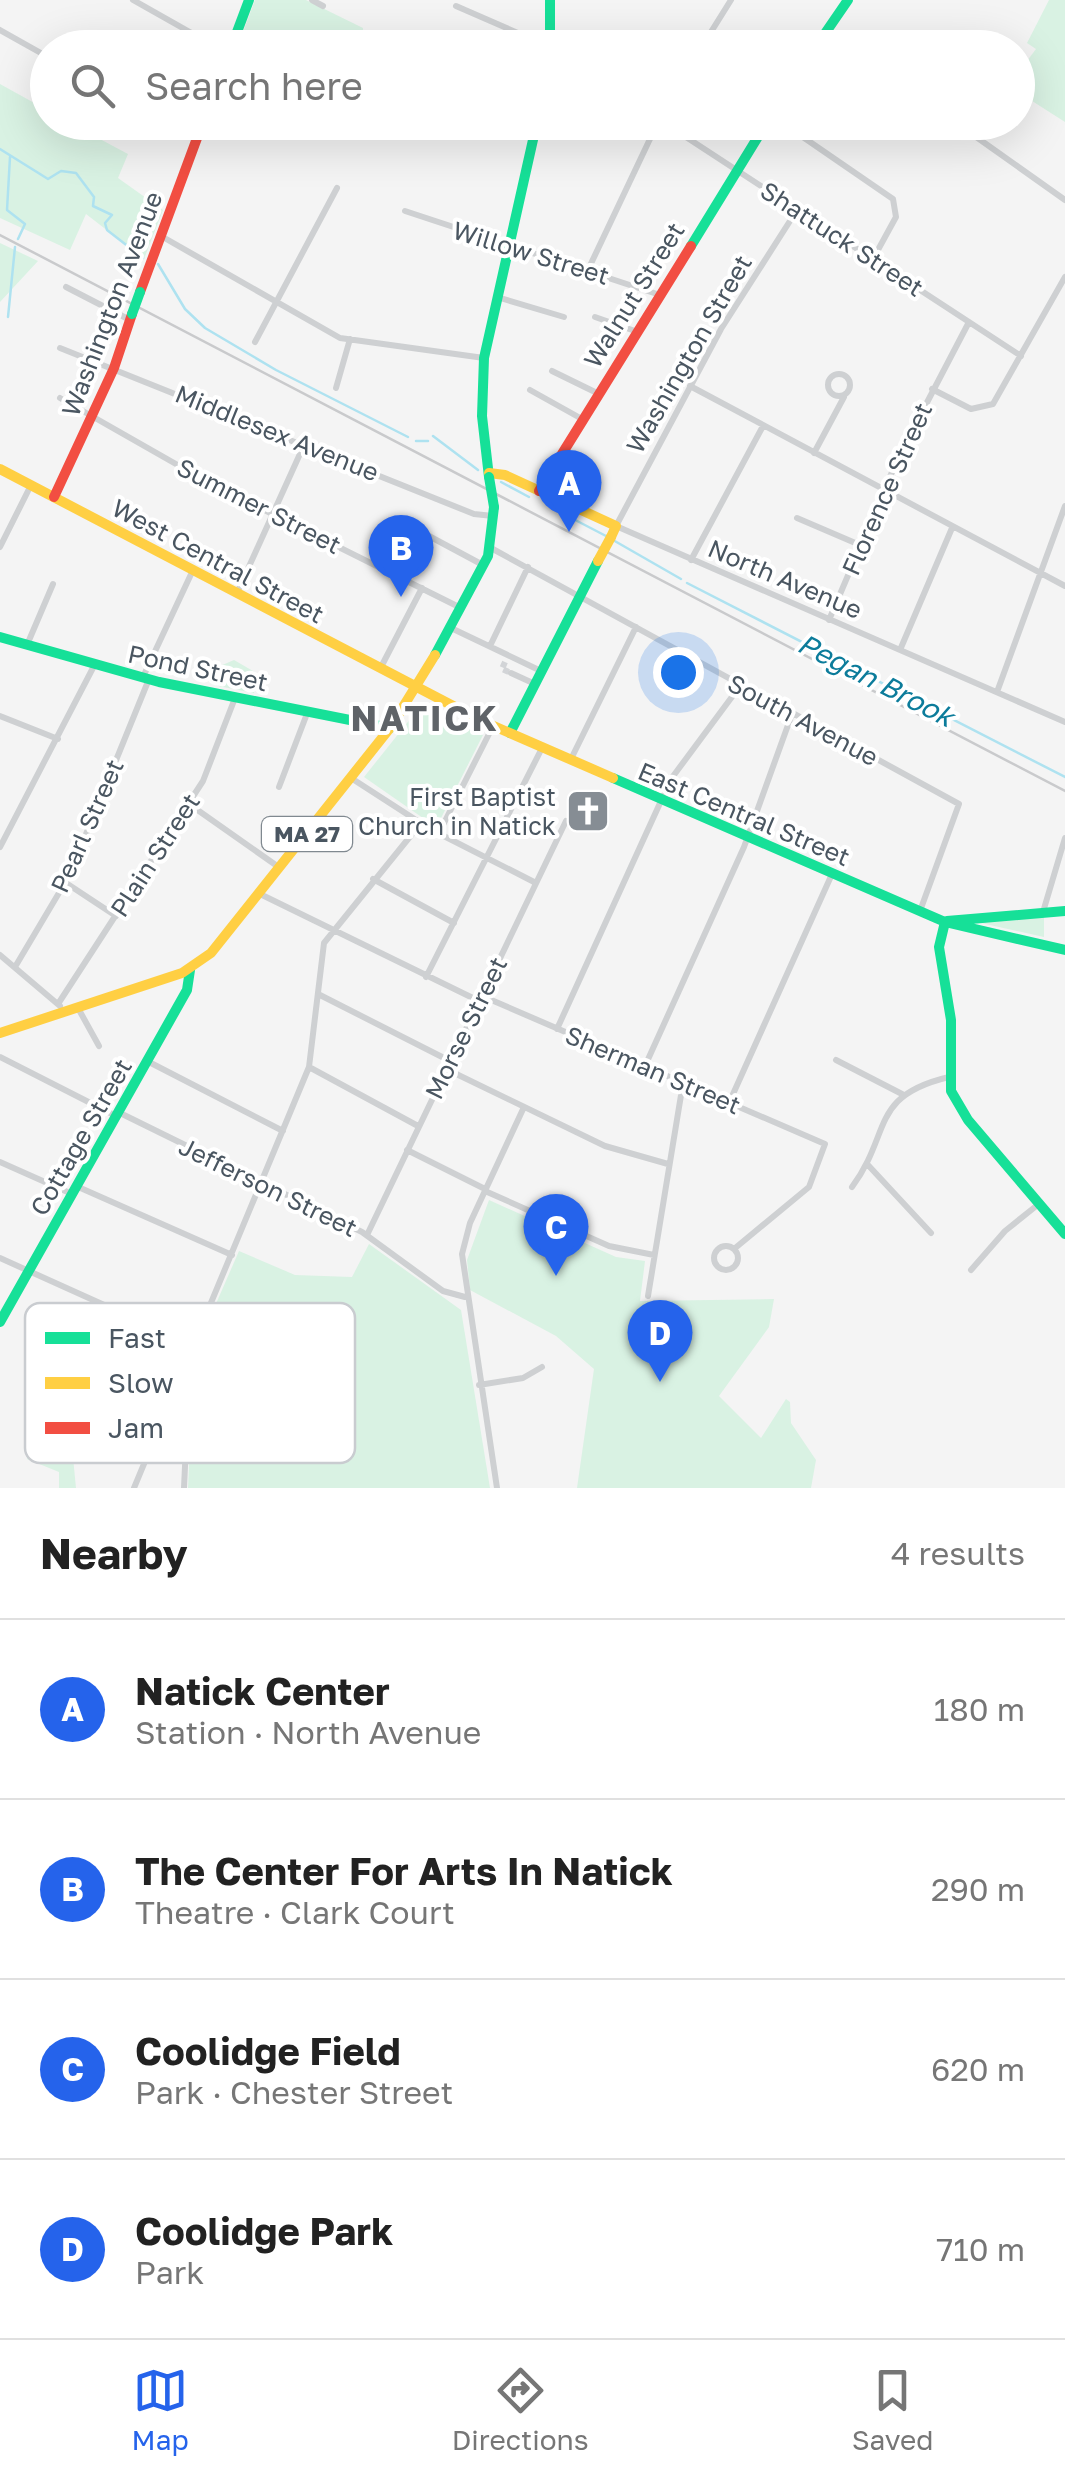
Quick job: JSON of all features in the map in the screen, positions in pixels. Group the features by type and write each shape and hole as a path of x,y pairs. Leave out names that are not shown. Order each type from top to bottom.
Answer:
{"street":[{"path":"133,0 186,30"},
{"path":"238,30 249,0"},
{"path":"312,0 322,6"},
{"path":"550,0 550,30"},
{"path":"713,30 731,0"},
{"path":"826,30 846,1"},
{"path":"456,6 511,30"},
{"path":"0,30 30,47"},
{"name":"Washington Avenue","path":"54,496 114,368 196,140"},
{"name":"MA 27","path":"0,1033 60,1008 78,1007 190,970 218,946 260,894 416,690 490,548 494,511 482,404 484,358 533,140"},
{"path":"587,272 652,140"},
{"name":"Shattuck Street","path":"689,140 1021,356"},
{"name":"Walnut Street","path":"539,491 755,140"},
{"path":"807,140 893,199 896,217 872,259"},
{"path":"980,140 1065,200"},
{"path":"255,342 337,188"},
{"name":"Washington Street","path":"510,734 579,595 721,329 798,210"},
{"name":"Willow Street","path":"405,211 658,294"},
{"path":"160,236 275,304 350,339 484,358"},
{"name":"Florence Street","path":"829,620 932,389 965,408 988,407 1065,276"},
{"path":"66,287 131,317"},
{"path":"496,296 564,318"},
{"path":"595,317 635,331"},
{"path":"932,389 970,322"},
{"path":"336,388 350,339"},
{"name":"Middlesex Avenue","path":"60,348 474,514 494,511"},
{"path":"552,372 597,394"},
{"path":"690,386 1065,586"},
{"path":"530,390 582,419"},
{"path":"814,453 846,394"},
{"name":"Summer Street","path":"60,398 271,513 462,608"},
{"path":"691,560 763,426"},
{"path":"236,593 304,444"},
{"name":"West Central Street","path":"0,469 416,690"},
{"name":"North Avenue","path":"489,475 505,475 613,532 691,560 1065,722"},
{"path":"0,547 32,485"},
{"path":"997,692 1065,506"},
{"path":"797,518 860,545"},
{"path":"414,528 483,565"},
{"path":"900,650 952,528"},
{"name":"South Avenue","path":"490,548 959,804 920,911"},
{"path":"490,646 528,567"},
{"name":"Pearl Street","path":"15,967 66,883 193,569"},
{"path":"27,645 53,584"},
{"path":"380,670 422,588"},
{"path":"570,760 636,626"},
{"path":"451,628 506,658 541,671"},
{"name":"Pond Street","path":"0,637 146,678 390,728"},
{"path":"0,847 94,664"},
{"path":"511,673 534,684"},
{"path":"557,1029 661,800 680,766 740,686"},
{"name":"East Central Street","path":"416,690 945,922 1065,950"},
{"name":"Plain Street","path":"60,1008 212,764 235,698"},
{"path":"279,787 308,711"},
{"path":"645,1066 748,838 792,714"},
{"path":"0,716 58,739"},
{"path":"438,833 493,726"},
{"path":"426,977 542,748"},
{"path":"351,778 420,823 536,883"},
{"path":"189,804 280,868"},
{"name":"Morse Street","path":"367,1235 566,821"},
{"path":"212,1303 309,1067 317,1032 320,954 332,932 420,823"},
{"path":"1043,912 1065,838"},
{"path":"729,1103 832,874"},
{"path":"373,880 454,923"},
{"path":"66,883 116,916"},
{"name":"Sherman Street","path":"260,894 426,977 825,1144 809,1187 734,1249"},
{"path":"1065,910 945,922 938,940 951,1020 949,1077 962,1112 1065,1234"},
{"path":"0,954 60,1008"},
{"name":"Cottage Street","path":"0,1322 188,988 190,970"},
{"path":"318,994 524,1107 617,1151 668,1164"},
{"path":"78,1007 99,1046"},
{"name":"Jefferson Street","path":"0,1057 367,1235 443,1291 465,1297"},
{"path":"836,1060 902,1094"},
{"path":"147,1061 283,1131"},
{"path":"309,1067 418,1126"},
{"path":"852,1187 868,1165 880,1131 902,1094 949,1077"},
{"path":"648,1296 683,1083"},
{"path":"497,1488 465,1297 462,1247 524,1107"},
{"path":"406,1150 609,1246 654,1255"},
{"path":"0,1162 232,1255"},
{"path":"868,1165 931,1234"},
{"path":"972,1270 1005,1232 1040,1203"},
{"path":"0,1258 95,1303"},
{"path":"480,1385 523,1378 542,1367"},
{"path":"134,1488 144,1463"},
{"path":"184,1488 185,1463"}],"green space":[{"path":"255,0 306,0 363,28 363,30 244,30"},
{"path":"1049,0 1065,0 1065,122 1035,103 1034,30"},
{"path":"0,84 30,101 30,140 102,140 128,154 118,178 163,210 144,259 86,214 70,250 0,218"},
{"path":"0,243 38,261 0,302"},
{"path":"234,660 258,674 254,693 218,686 220,666"},
{"path":"419,708 431,708 483,735 439,822 433,825 364,777"},
{"path":"1044,917 1044,937 981,923 983,922"},
{"path":"489,1200 616,1257 645,1261 640,1301 774,1299 769,1327 719,1396 761,1438 786,1399 790,1402 791,1423 816,1460 811,1488 577,1488 594,1369 556,1336 470,1290 467,1260"},
{"path":"369,1244 461,1310 490,1488 188,1488 189,1463 355,1463 355,1303 216,1303 239,1251 295,1275 352,1277"},
{"path":"37,1463 74,1463 76,1488 59,1488 59,1472"}],"waterway":[{"name":"Pegan Brook","path":"0,149 48,179 61,171 76,173 94,197 93,206 112,215 105,223 107,230 143,258"},
{"path":"10,157 7,210 25,224 18,239"},
{"path":"8,317 15,247"},
{"name":"Pegan Brook","path":"158,264 185,309 205,328 276,370 408,437"},
{"name":"Pegan Brook","path":"433,436 478,470"},
{"name":"Pegan Brook","path":"416,441 428,441"},
{"name":"Pegan Brook","path":"501,482 529,497"},
{"name":"Pegan Brook","path":"556,510 606,536"},
{"name":"Pegan Brook","path":"613,540 681,579"},
{"name":"Pegan Brook","path":"687,583 1065,777"}],"tunnel":[{"path":"505,662 502,669 511,673"}],"railway":[{"path":"0,235 1065,791"}],"traffic: fast":[{"path":"238,30 249,0"},
{"path":"550,0 550,30"},
{"path":"827,30 848,0"},
{"path":"489,477 482,416 484,358 533,140"},
{"path":"691,246 756,140"},
{"path":"132,314 140,292"},
{"path":"489,477 494,507"},
{"path":"435,655 488,556 494,507"},
{"path":"510,733 598,561"},
{"path":"0,637 159,682 390,728"},
{"path":"613,778 945,922 1065,950"},
{"path":"947,921 1065,911"},
{"path":"945,922 939,947 951,1020 951,1091 968,1120 1065,1234"},
{"path":"0,1322 187,990 190,970"}],"traffic: slow":[{"path":"0,469 480,720 613,778"},
{"path":"489,473 505,475 616,526 611,537"},
{"path":"598,561 611,537"},
{"path":"0,1033 182,973 211,953 390,728 435,655"}],"traffic: jam":[{"path":"140,292 196,140"},
{"path":"539,491 691,246"},
{"path":"54,497 114,368 132,314"}],"place":[{"name":"Natick Center","path":"569,532"},
{"name":"The Center For Arts In Natick","path":"401,597"},
{"name":"First Baptist Church in Natick","path":"588,811"},
{"name":"Coolidge Field","path":"556,1276"},
{"name":"Coolidge Park","path":"660,1382"}],"district":[{"name":"NATICK","path":"425,719"}]}
